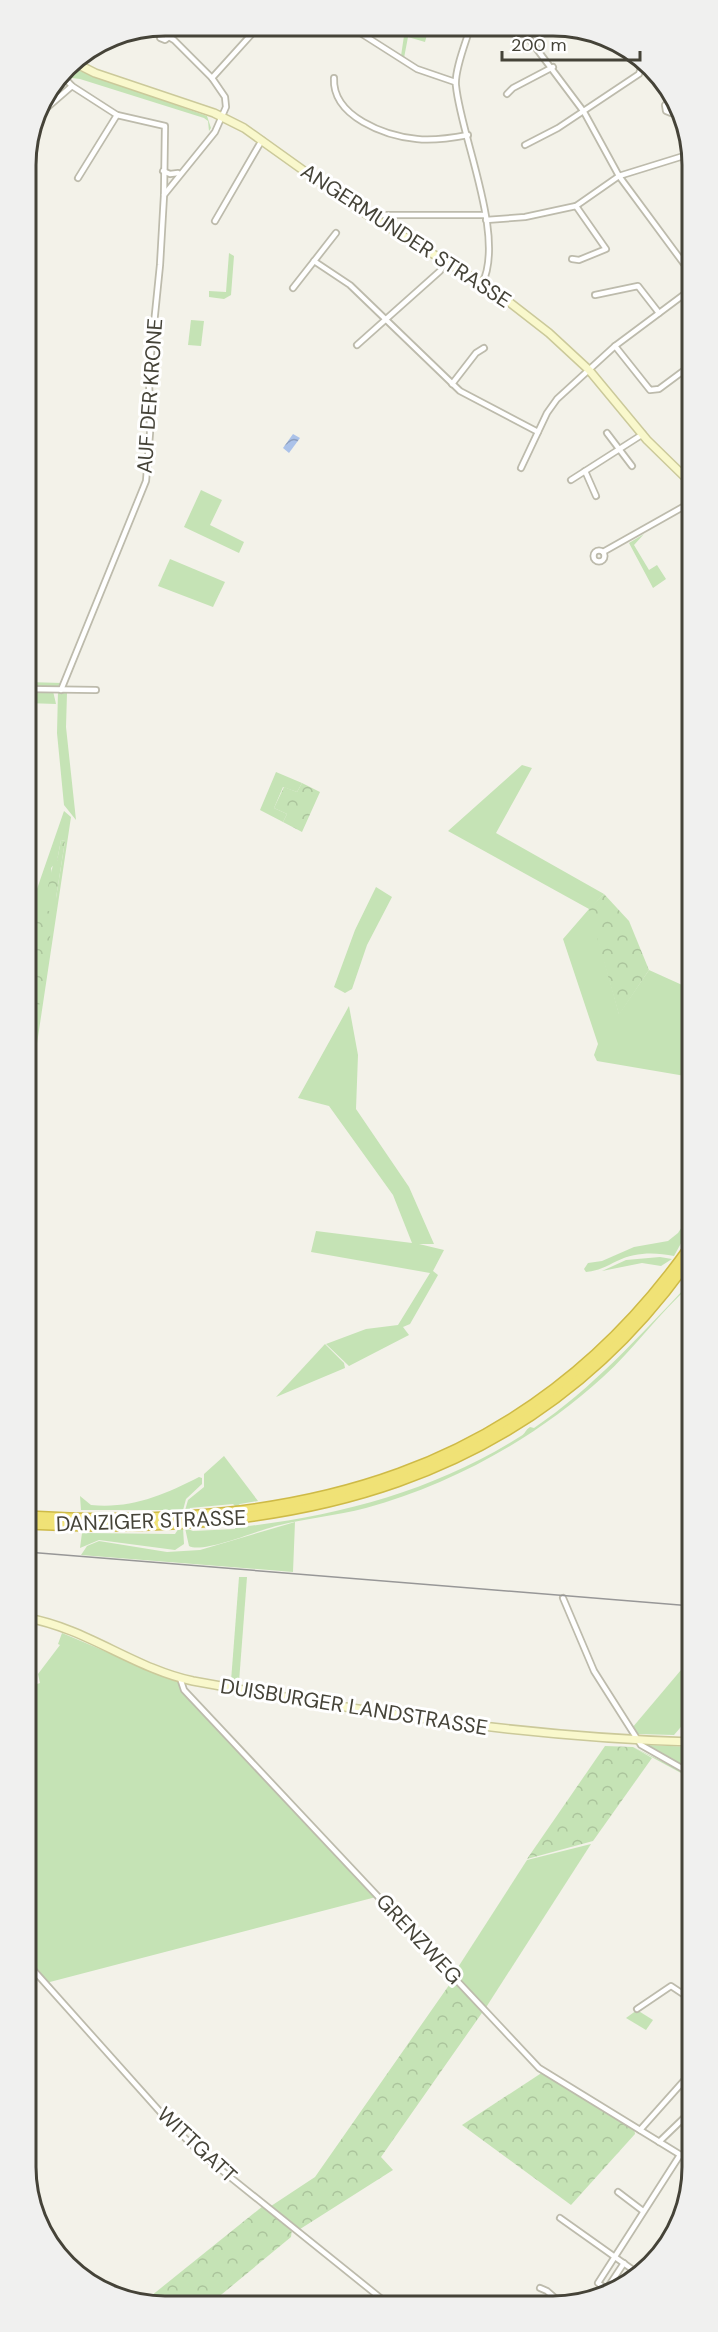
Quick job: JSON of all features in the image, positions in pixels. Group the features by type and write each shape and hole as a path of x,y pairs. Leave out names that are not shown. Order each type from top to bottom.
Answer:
{"highway":[{"name":"DANZIGER STRASSE","path":"36,1516 157,1519 251,1511 350,1491 425,1465 504,1423 579,1369 651,1299 682,1257"},
{"name":"DANZIGER STRASSE","path":"36,1524 157,1525 252,1518 329,1504 418,1475 495,1437 567,1388 627,1335 682,1268"}],"main road":[{"name":"ANGERMUNDER STRASSE","path":"82,66 222,117 262,140 356,208 483,284 549,333 589,370 643,434 682,474"},
{"name":"DUISBURGER LANDSTRASSE","path":"36,1620 60,1627 180,1678 460,1725 682,1742"}],"street":[{"path":"212,78 250,36"},
{"path":"365,36 417,69 455,82"},
{"path":"468,36 455,82 485,218 489,267 483,284"},
{"path":"528,36 553,67 584,112 619,176 682,261"},
{"path":"164,195 178,174 211,137 222,117 226,100 212,78 169,37"},
{"path":"507,94 553,67"},
{"path":"525,145 584,112 639,74 640,71"},
{"path":"334,78 335,91 345,109 372,126 419,139 468,135"},
{"path":"67,81 117,115 78,178"},
{"path":"55,98 72,86"},
{"name":"AUF DER KRONE","path":"61,690 146,481 150,433 149,373 160,265 165,126 117,115"},
{"path":"215,221 262,140"},
{"path":"381,215 525,217 576,206 619,176 682,157"},
{"path":"163,171 178,174"},
{"path":"572,260 590,257 606,249 576,206"},
{"path":"293,288 336,233"},
{"path":"314,261 350,285 452,384 468,396 538,432"},
{"path":"357,345 440,271 446,262"},
{"path":"595,295 638,286 659,313"},
{"path":"521,468 557,399 615,346 682,296"},
{"path":"615,346 650,390 659,389 682,372"},
{"path":"452,384 476,353 484,348"},
{"path":"607,433 632,466"},
{"path":"571,480 643,434"},
{"path":"585,471 596,496"},
{"path":"603,552 682,508"},
{"path":"36,689 96,690"},
{"path":"563,1598 594,1671 637,1740 644,1749 682,1769"},
{"name":"GRENZWEG","path":"180,1678 184,1690 539,2068 680,2155"},
{"name":"WITTGATT","path":"36,1973 191,2144 263,2205 378,2296"},
{"path":"637,2009 672,1986 682,1993"},
{"path":"640,2130 682,2082"},
{"path":"658,2142 682,2120"},
{"path":"603,2286 598,2283 680,2155"},
{"path":"618,2192 643,2211"},
{"path":"560,2218 631,2269"},
{"path":"611,2283 624,2263"},
{"path":"540,2288 553,2296"}],"green space":[{"path":"404,36 427,36 425,42 408,37 404,58 401,56"},
{"path":"78,70 207,116 211,128 209,131 208,121 204,118 80,79 72,78 68,81"},
{"path":"229,253 234,256 231,295 224,299 209,297 209,291 226,292"},
{"path":"191,320 204,321 201,346 188,345"},
{"path":"201,490 222,500 210,525 244,542 239,553 184,527"},
{"path":"644,534 634,545 649,570 657,565 666,579 653,588 629,543"},
{"path":"170,559 225,582 213,607 158,586"},
{"path":"36,682 63,683 56,687 36,688"},
{"path":"36,690 53,691 56,704 36,703"},
{"path":"58,691 67,693 66,727 76,820 64,805 57,733"},
{"path":"522,765 532,768 496,833 604,894 590,909 619,1014 649,970 682,985 682,1075 597,1061 594,1055 598,1044 563,939 589,909 448,831"},
{"path":"276,772 302,783 297,792 283,787 274,808 287,814 283,822 260,810"},
{"path":"302,783 320,792 302,832 283,822 287,814 274,808 284,787 297,792"},
{"path":"64,811 71,817 36,1050 36,992 38,912 36,921 36,892","holes":["61,840 65,841 56,898 51,868 57,861"]},
{"path":"61,840 65,841 56,898 46,896"},
{"path":"376,887 392,897 367,945 352,989 345,993 334,987 355,930"},
{"path":"604,894 629,921 649,970 619,1015 589,909"},
{"path":"38,909 54,912 36,1026 36,911"},
{"path":"349,1006 358,1055 356,1109 409,1187 434,1244 419,1244 444,1250 433,1271 438,1275 410,1324 403,1327 409,1335 349,1366 326,1344 366,1329 398,1325 430,1273 311,1252 316,1231 412,1243 393,1195 329,1106 298,1098"},
{"path":"682,1227 682,1241 674,1256 638,1254 594,1271 586,1272 584,1269 588,1263 602,1261 634,1247 668,1241"},
{"path":"660,1257 672,1259 661,1266 642,1263 602,1271 626,1260"},
{"path":"682,1291 625,1355 577,1399 522,1439 462,1472 398,1498 366,1508 276,1526 206,1547 189,1546 185,1528 193,1531 235,1529 236,1525 247,1526 321,1514 390,1496 457,1471 521,1436 530,1427 534,1428 556,1412 596,1379"},
{"path":"325,1344 344,1363 345,1368 276,1397"},
{"path":"224,1456 258,1501 240,1504 236,1507 233,1504 190,1508 189,1514 184,1514 188,1500 204,1487 204,1474"},
{"path":"199,1477 202,1478 202,1484 186,1499 182,1514 178,1515 177,1510 81,1510 80,1496 91,1505 134,1503 173,1490"},
{"path":"295,1522 293,1572 81,1555 87,1546 99,1541 167,1552 200,1550"},
{"path":"179,1528 183,1528 184,1544 175,1550 99,1540 80,1548 82,1533 175,1534"},
{"path":"239,1577 247,1577 239,1682 231,1681"},
{"path":"62,1633 178,1682 376,1897 46,1983 36,1971 36,1684 40,1683 38,1674 60,1645 58,1644"},
{"path":"682,1669 682,1726 674,1735 637,1734 632,1728"},
{"path":"649,1745 682,1747 682,1766 649,1748"},
{"path":"605,1746 633,1747 652,1758 593,1841 527,1859"},
{"path":"633,1747 682,1771 682,1774"},
{"path":"591,1844 485,2009 453,1975 527,1860"},
{"path":"454,1978 484,2010 381,2157 393,2170 297,2231 268,2208 315,2177"},
{"path":"637,2010 653,2020 646,2030 626,2018"},
{"path":"543,2072 634,2127 635,2134 571,2205 462,2125"},
{"path":"263,2206 292,2229 291,2237 220,2296 152,2295"}],"water":[{"path":"293,434 300,438 289,453 283,448"}],"tram line":[{"path":"36,1553 682,1605"}]}
